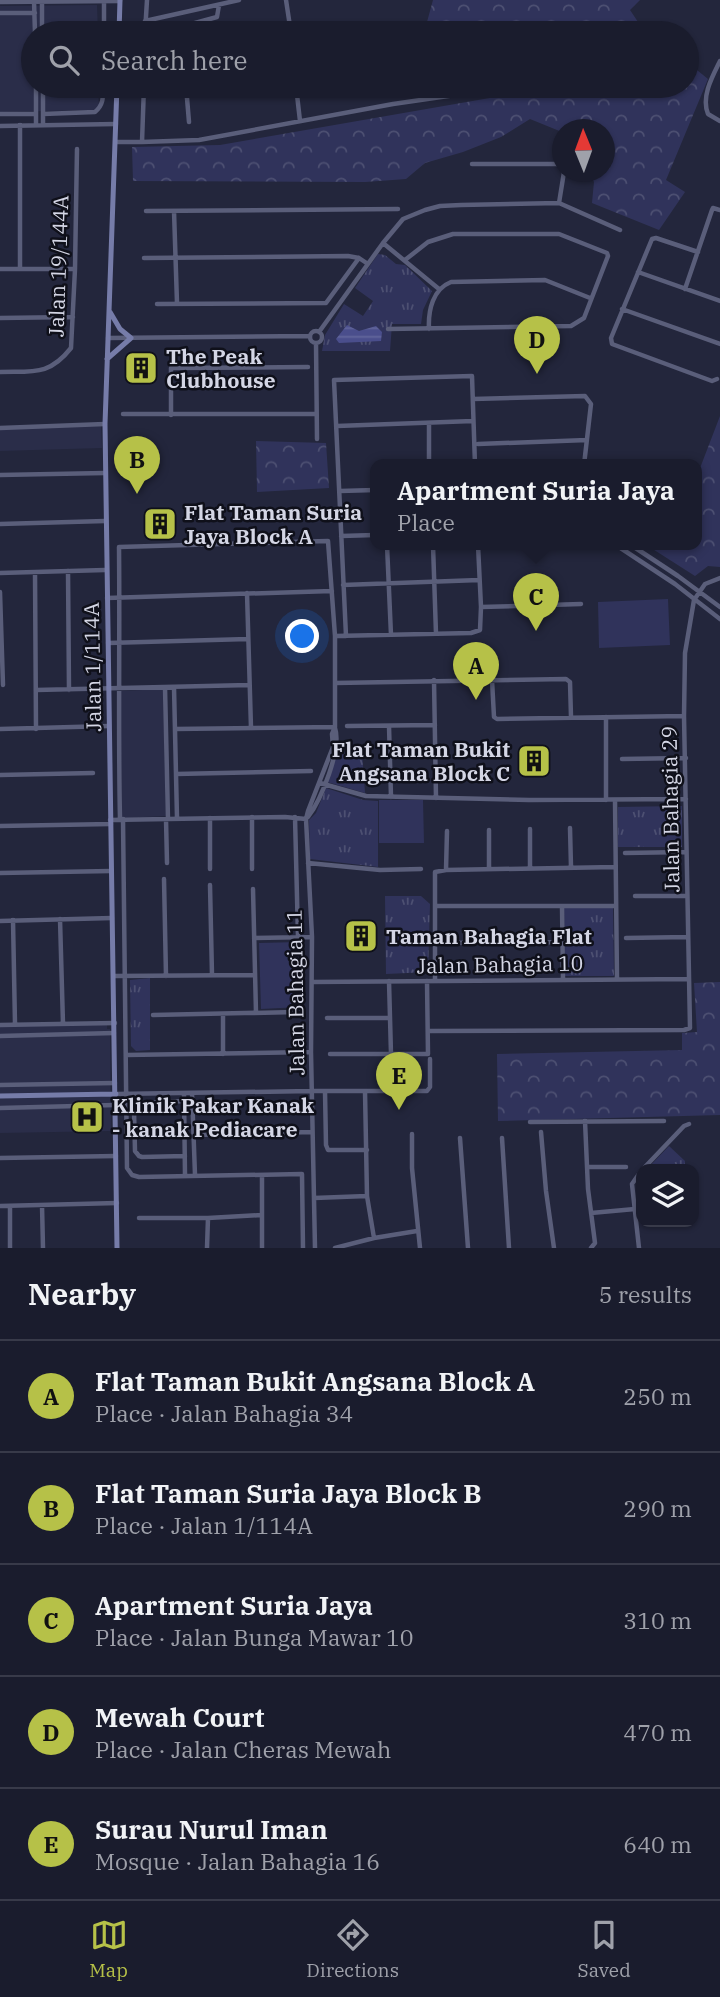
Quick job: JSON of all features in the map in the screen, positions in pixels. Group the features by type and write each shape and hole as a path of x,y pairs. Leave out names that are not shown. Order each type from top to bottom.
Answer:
{"street":[{"path":"147,0 145,21 239,0"},
{"path":"286,0 289,21"},
{"path":"34,1 35,21"},
{"path":"104,1 104,21"},
{"path":"0,2 120,1 119,21"},
{"path":"41,2 42,21"},
{"path":"202,21 217,17 219,5"},
{"path":"0,13 35,13"},
{"path":"720,61 705,98 705,107 708,114 720,121"},
{"path":"36,98 36,125"},
{"path":"43,98 43,125"},
{"path":"43,114 95,112 103,103 103,98"},
{"name":"Jalan 1/114A","path":"117,98 105,424 105,522 117,1248"},
{"path":"142,142 144,98"},
{"path":"187,98 189,122"},
{"path":"297,98 300,121"},
{"path":"116,142 199,140 434,98"},
{"path":"0,114 36,114"},
{"path":"0,125 116,124"},
{"path":"20,125 20,269"},
{"name":"Jalan 19/144A","path":"0,372 38,371 52,367 71,348 77,149"},
{"path":"472,164 552,164"},
{"path":"559,204 562,182"},
{"path":"319,332 383,243 404,219 425,210 440,206 559,204 620,230"},
{"path":"685,289 713,208 720,210"},
{"path":"146,211 398,209"},
{"path":"174,211 177,303"},
{"path":"388,329 571,326 582,321 608,256 607,253 559,234 453,234 428,242 405,260"},
{"path":"698,252 656,238 652,240 611,338 612,344 712,381 717,379"},
{"path":"383,243 439,289"},
{"path":"144,258 348,257 359,258 368,264"},
{"path":"157,304 326,303 359,258"},
{"path":"0,269 75,269"},
{"path":"638,272 720,302"},
{"path":"429,328 429,312 439,289 451,282 545,280 590,298"},
{"path":"622,309 720,344"},
{"path":"110,312 120,329 131,338"},
{"path":"0,318 73,317"},
{"path":"310,336 313,331 319,332"},
{"path":"316,343 321,340 322,335 319,332"},
{"path":"108,338 310,336"},
{"path":"310,336 316,343"},
{"path":"107,359 131,338"},
{"path":"316,343 317,439"},
{"path":"171,415 171,368 308,367"},
{"path":"346,636 334,380 472,376 475,459"},
{"path":"473,399 584,396 591,404 585,459"},
{"path":"123,414 316,414"},
{"path":"337,426 473,421"},
{"path":"0,428 105,424"},
{"path":"429,424 429,459"},
{"path":"478,444 587,440"},
{"path":"0,475 105,472"},
{"path":"340,491 370,490"},
{"path":"0,524 105,522"},
{"path":"341,536 370,535"},
{"path":"0,826 111,822 122,819 306,819 312,813 337,747 335,636 328,541 119,547 118,689 122,819 124,871 127,1168 139,1177 302,1174 303,1248"},
{"path":"387,550 391,635"},
{"path":"433,550 436,634"},
{"path":"335,636 471,633 480,630 478,550"},
{"path":"624,550 720,618"},
{"path":"638,550 720,607"},
{"path":"0,573 106,570"},
{"path":"68,571 69,690"},
{"path":"34,572 37,729"},
{"path":"699,592 711,580 720,578"},
{"path":"343,585 479,580"},
{"path":"106,598 332,591"},
{"path":"0,592 3,685"},
{"name":"Jalan Bahagia 29","path":"428,1031 690,1028 685,653 694,600 699,592"},
{"path":"247,593 251,727"},
{"path":"481,607 581,604"},
{"path":"107,643 248,639"},
{"path":"434,680 436,798"},
{"path":"492,680 494,719 684,716"},
{"path":"335,682 569,680 571,717"},
{"path":"36,690 249,685"},
{"path":"165,687 167,863"},
{"path":"174,687 177,818"},
{"path":"606,718 606,800"},
{"path":"347,726 435,725"},
{"path":"0,729 109,726"},
{"path":"389,726 391,797"},
{"path":"175,729 335,727"},
{"path":"622,759 686,758"},
{"path":"176,774 311,771"},
{"path":"0,775 93,773"},
{"path":"322,783 366,796 686,799"},
{"path":"615,800 617,979"},
{"path":"252,817 252,869"},
{"path":"295,817 298,937"},
{"path":"210,818 210,869"},
{"name":"Jalan Bahagia 11","path":"306,819 312,937 315,1248"},
{"path":"570,828 571,867"},
{"path":"530,829 530,868"},
{"path":"489,830 489,869"},
{"path":"446,870 447,831"},
{"path":"625,853 686,852"},
{"path":"308,863 380,870 421,869"},
{"path":"435,981 435,872 615,867"},
{"path":"0,873 111,871"},
{"path":"164,879 166,976"},
{"path":"209,885 212,975"},
{"path":"253,889 256,1013"},
{"path":"635,896 687,896"},
{"path":"435,906 616,906"},
{"path":"562,906 563,979"},
{"path":"0,921 113,918"},
{"path":"60,919 62,1024"},
{"path":"13,920 15,1025"},
{"path":"254,938 312,937"},
{"path":"626,938 688,937"},
{"path":"435,943 562,942"},
{"path":"114,976 255,975"},
{"name":"Jalan Bahagia 10","path":"312,982 689,979"},
{"path":"389,981 391,1054"},
{"path":"0,1097 430,1090 427,981"},
{"path":"153,1015 296,1012"},
{"path":"223,1014 223,1054"},
{"path":"327,1018 390,1018"},
{"path":"0,1025 115,1023"},
{"path":"0,1036 115,1033"},
{"path":"126,1055 312,1052"},
{"path":"330,1054 429,1056"},
{"path":"0,1085 116,1083"},
{"path":"325,1091 328,1150 367,1150"},
{"path":"365,1091 367,1196 374,1238"},
{"path":"192,1093 195,1175"},
{"path":"184,1094 185,1176"},
{"path":"184,1101 141,1102 134,1110 135,1151 139,1156 185,1156"},
{"path":"0,1108 116,1105"},
{"path":"584,1121 592,1213 592,1247"},
{"path":"530,1122 664,1121"},
{"path":"648,1164 689,1124"},
{"path":"194,1135 312,1132"},
{"path":"541,1132 554,1248"},
{"path":"412,1134 420,1248"},
{"path":"460,1138 468,1248"},
{"path":"502,1138 509,1248"},
{"path":"0,1158 116,1156"},
{"path":"587,1167 626,1167"},
{"path":"261,1175 262,1248"},
{"path":"636,1176 632,1184 639,1248"},
{"path":"314,1198 367,1196"},
{"path":"0,1206 117,1203"},
{"path":"41,1205 43,1248"},
{"path":"10,1206 10,1248"},
{"path":"592,1213 635,1209"},
{"path":"139,1218 261,1215"},
{"path":"207,1248 208,1218"},
{"path":"335,1248 417,1231"}],"shaded area":[{"path":"97,5 98,21 21,21 21,98 99,98 99,107 94,110 0,112 0,6"},
{"path":"347,325 359,331 376,326 382,332 381,341 339,343 336,339"},
{"path":"101,426 102,448 0,451 0,429"},
{"path":"163,689 166,816 122,818 120,691"},
{"path":"107,1024 107,1029 110,1029 111,1131 0,1133 0,1027"}],"green space":[{"path":"433,0 640,0 630,10 637,21 427,21"},
{"path":"699,72 708,79 666,180 685,192 659,230 592,203 594,182 615,182 615,119 552,119 552,128 530,119 501,137 425,163 406,179 365,182 133,181 132,147 220,145 490,98 699,98"},
{"path":"378,254 385,255 396,264 405,265 432,291 423,310 421,324 392,324 390,351 322,351 325,335 344,304 363,316 373,301 355,288"},
{"path":"720,416 720,567 708,566 695,576 654,550 702,550 702,463"},
{"path":"256,441 326,443 329,488 257,492"},
{"path":"668,599 670,645 599,648 598,602"},
{"path":"339,749 346,752 362,751 365,793 327,782"},
{"path":"326,788 363,800 378,801 378,867 310,859 309,820 316,813"},
{"path":"379,800 423,800 424,843 379,843"},
{"path":"682,806 682,847 618,847 618,807"},
{"path":"385,896 421,896 430,904 428,972 386,974"},
{"path":"564,907 613,907 614,976 565,976"},
{"path":"298,942 301,1007 261,1009 259,943"},
{"path":"150,978 150,1050 136,1051 131,1046 130,980"},
{"path":"720,982 720,1115 498,1121 497,1054 682,1050 682,1033 697,1032 694,983"},
{"path":"669,1146 685,1161 685,1164 652,1164"}],"place":[{"name":"The Peak Clubhouse","path":"141,368"},
{"name":"Mewah Court","path":"537,374"},
{"name":"Flat Taman Suria Jaya Block B","path":"137,494"},
{"name":"Flat Taman Suria Jaya Block A","path":"160,524"},
{"name":"Apartment Suria Jaya","path":"536,631"},
{"name":"Flat Taman Bukit Angsana Block A","path":"476,700"},
{"name":"Flat Taman Bukit Angsana Block C","path":"534,761"},
{"name":"Taman Bahagia Flat","path":"361,936"},
{"name":"Surau Nurul Iman","path":"399,1110"},
{"name":"Klinik Pakar Kanak - kanak Pediacare","path":"87,1117"}]}
